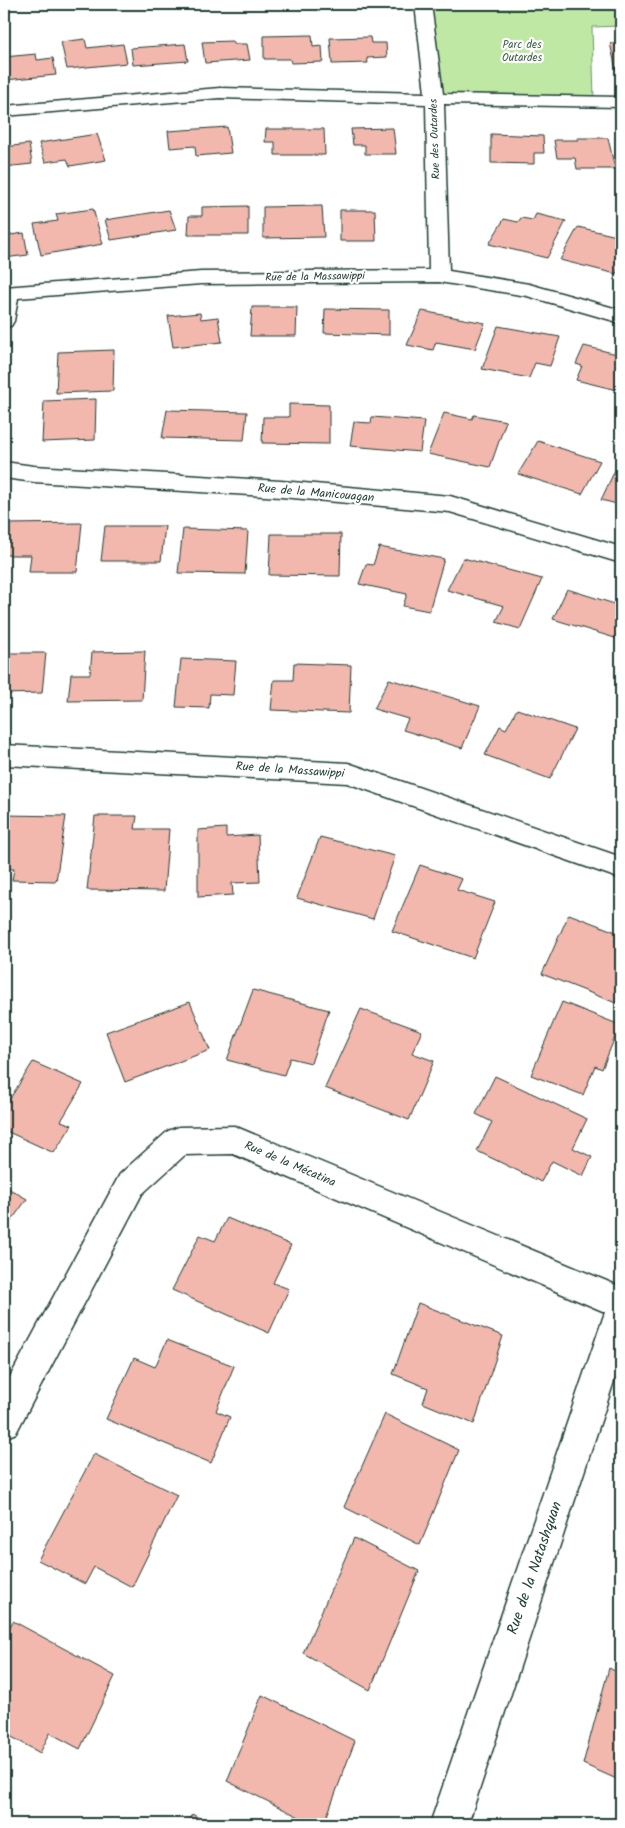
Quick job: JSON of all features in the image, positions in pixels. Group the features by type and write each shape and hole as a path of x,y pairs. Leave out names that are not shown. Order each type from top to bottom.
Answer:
{"street":[{"name":"Rue des Outardes","path":"423,4 435,99 439,276"},
{"path":"4,111 220,93 621,102"},
{"name":"Rue de la Massawippi","path":"6,293 201,278 439,276 529,290 621,317"},
{"path":"4,320 6,293"},
{"name":"Rue de la Manicouagan","path":"4,470 281,489 450,504 621,555"},
{"name":"Rue de la Massawippi","path":"4,755 348,773 621,868"},
{"name":"Rue de la Mécatina","path":"4,1422 131,1184 179,1141 234,1140 621,1303"},
{"name":"Rue de la Natashquan","path":"457,1821 621,1312"}],"green space":[{"name":"Parc des Outardes","path":"423,4 621,4 621,26 592,27 594,100 435,99"}],"building":[{"path":"312,35 313,47 322,46 323,62 291,63 290,59 264,59 264,36"},
{"path":"370,37 371,43 386,43 387,57 367,58 368,63 332,64 330,38"},
{"path":"85,39 87,48 123,44 127,63 67,69 61,42"},
{"path":"233,41 234,44 247,44 250,60 205,63 202,42"},
{"path":"610,43 621,43 621,74 617,74"},
{"path":"185,44 188,61 133,65 131,48"},
{"path":"36,54 37,60 53,58 56,75 5,80 4,57"},
{"path":"227,127 231,153 196,156 195,146 170,148 168,131"},
{"path":"393,128 396,154 365,154 365,145 353,145 351,129"},
{"path":"266,129 324,129 325,155 275,155 275,142 265,142"},
{"path":"97,134 106,160 70,166 67,159 45,162 39,143"},
{"path":"491,134 543,136 544,153 534,153 534,164 491,163"},
{"path":"578,138 608,138 615,169 577,169 575,158 557,158 554,140 578,140"},
{"path":"29,144 32,164 4,167 4,147"},
{"path":"248,206 248,235 188,235 189,216 202,216 202,207"},
{"path":"322,206 324,237 263,238 263,207"},
{"path":"93,209 103,244 41,255 34,224 58,221 56,214"},
{"path":"169,210 176,230 111,240 105,220"},
{"path":"340,210 375,210 376,241 340,241"},
{"path":"536,214 566,221 547,258 489,244 504,219 518,222 521,218 533,220"},
{"path":"578,227 621,237 621,263 616,274 560,260"},
{"path":"24,233 28,255 4,258 4,236"},
{"path":"252,307 297,307 296,336 250,336"},
{"path":"325,309 389,310 389,335 324,333"},
{"path":"422,311 485,323 475,349 436,342 433,350 407,345"},
{"path":"200,313 201,319 218,317 222,342 173,347 168,316"},
{"path":"498,326 560,337 550,366 535,363 529,378 482,369"},
{"path":"584,346 621,355 621,391 576,380 582,366 576,364"},
{"path":"114,350 113,391 56,393 58,352"},
{"path":"96,399 95,440 42,442 44,401"},
{"path":"289,404 329,405 329,444 262,443 263,417 289,417"},
{"path":"167,410 247,412 244,440 162,438"},
{"path":"444,413 472,419 474,415 506,421 490,467 428,454"},
{"path":"372,417 424,421 420,452 350,446 354,422 371,423"},
{"path":"538,441 600,461 582,494 518,474"},
{"path":"616,468 621,469 621,505 601,500"},
{"path":"82,523 77,572 29,572 31,555 4,555 6,524"},
{"path":"105,526 165,526 161,561 101,561"},
{"path":"183,529 248,531 245,574 178,573"},
{"path":"271,534 341,534 340,576 269,575"},
{"path":"379,547 444,559 429,611 403,606 407,594 359,584 366,564 373,565"},
{"path":"463,558 542,579 520,629 496,622 504,606 447,590"},
{"path":"567,589 621,606 621,632 618,639 553,619"},
{"path":"145,651 142,700 68,701 71,674 90,674 92,652"},
{"path":"4,653 46,653 42,693 4,694"},
{"path":"181,659 236,661 233,695 210,694 209,708 176,707"},
{"path":"294,663 351,665 349,713 271,710 274,680 293,680"},
{"path":"389,679 480,706 462,748 403,730 408,719 374,709"},
{"path":"517,709 575,729 550,779 485,755 500,726 506,729"},
{"path":"4,815 66,816 56,881 12,880 14,869 4,869"},
{"path":"95,816 137,816 135,829 169,829 164,891 87,890"},
{"path":"226,828 226,837 258,835 260,882 232,883 233,895 198,897 198,830"},
{"path":"320,837 395,856 373,919 297,898"},
{"path":"420,865 462,879 457,890 495,902 473,958 392,931"},
{"path":"569,914 621,934 621,1005 542,974"},
{"path":"253,990 329,1010 311,1063 290,1058 284,1075 227,1060"},
{"path":"190,1002 210,1050 125,1082 106,1032"},
{"path":"562,1002 620,1025 602,1069 595,1066 583,1095 531,1075"},
{"path":"361,1009 422,1031 412,1053 434,1061 409,1120 325,1088"},
{"path":"33,1062 83,1084 61,1121 72,1125 54,1153 4,1130 4,1108"},
{"path":"495,1076 587,1119 573,1148 592,1157 583,1176 552,1161 541,1182 477,1151 492,1122 476,1114"},
{"path":"4,1186 27,1199 4,1231"},
{"path":"227,1218 291,1245 273,1283 289,1289 269,1333 172,1290 200,1235 215,1241"},
{"path":"418,1303 503,1336 474,1424 423,1403 428,1388 393,1374"},
{"path":"167,1340 234,1366 216,1411 230,1417 211,1463 106,1419 134,1358 155,1367"},
{"path":"385,1414 459,1450 420,1545 344,1507"},
{"path":"94,1454 177,1495 132,1587 94,1567 85,1584 38,1560"},
{"path":"354,1538 419,1571 370,1690 303,1653"},
{"path":"13,1621 115,1676 80,1749 50,1733 40,1753 10,1736 4,1749 4,1638"},
{"path":"609,1668 621,1674 621,1781 583,1764"},
{"path":"262,1695 355,1741 324,1824 313,1824 227,1781"},
{"path":"192,1814 210,1824 187,1824"}]}
